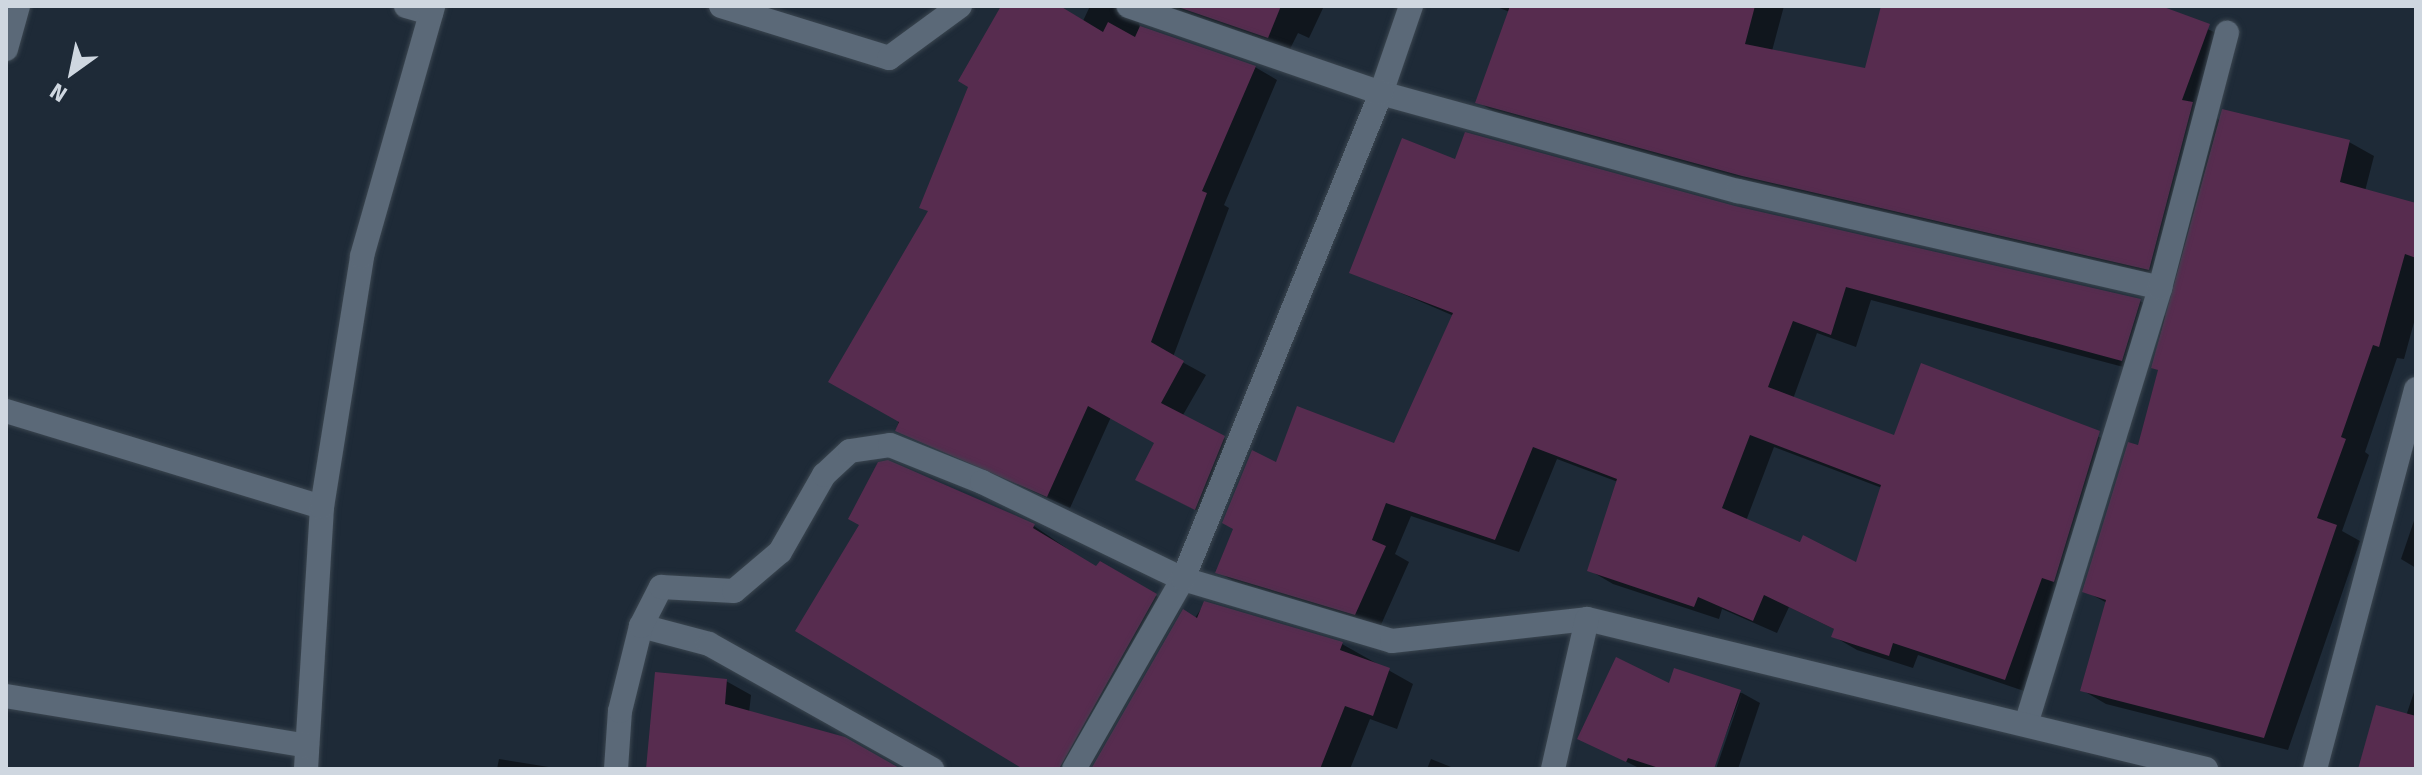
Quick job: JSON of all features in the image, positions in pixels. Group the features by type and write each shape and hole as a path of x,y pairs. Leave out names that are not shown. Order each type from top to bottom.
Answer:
{"street":[{"path":"6,49 18,6"},
{"path":"6,696 307,758 322,507 362,256 432,10 406,6"},
{"path":"721,6 751,11 889,58 960,6"},
{"path":"1129,6 1381,93 1738,191 2160,288"},
{"path":"1074,769 1183,579 1381,93 1411,6"},
{"path":"2027,721 2160,288 2227,33"},
{"path":"2315,769 2416,389"},
{"path":"6,411 322,507"},
{"path":"616,769 620,711 641,626 661,587 734,591 780,552 824,475 850,451 890,445 982,482 1183,579 1392,641 1587,619 2027,721 2206,769"},
{"path":"1553,769 1587,619"},
{"path":"641,626 709,644 932,769"}],"building":[{"path":"1001,6 1060,6 1103,32 1108,22 1135,37 1140,26 1256,66 1202,191 1207,193 1151,342 1184,361 1161,403 1225,436 1195,510 1135,480 1154,443 1088,406 1047,497 895,431 899,422 828,382 928,211 919,208 968,87 958,81"},
{"path":"1175,6 1281,6 1268,38"},
{"path":"1510,6 1755,6 1745,44 1865,68 1881,6 2161,6 2210,24 2182,100 2193,102 2149,270 1742,176 1475,103"},
{"path":"2222,109 2350,140 2340,182 2416,203 2416,258 2405,254 2379,347 2373,345 2341,437 2346,439 2317,518 2337,525 2264,738 2080,691 2106,600 2082,592 2128,442 2138,445 2158,370 2151,368"},
{"path":"1465,132 1735,206 2141,299 2122,361 1846,287 1831,335 1793,321 1768,387 1894,435 1921,363 2100,431 2054,582 2042,578 2005,680 1893,643 1889,656 1831,637 1834,629 1764,595 1753,621 1698,597 1694,607 1587,571 1617,479 1533,447 1495,540 1386,503 1372,540 1386,546 1355,615 1215,573 1233,529 1222,523 1252,450 1276,462 1297,406 1394,443 1453,313 1349,273 1402,138 1455,159","holes":["1750,435 1881,485 1856,562 1803,535 1800,542 1722,508"]},
{"path":"888,460 1035,524 1033,528 1096,566 1100,561 1157,594 1059,769 1023,769 795,631 859,525 848,519 878,462"},
{"path":"1204,601 1343,642 1340,650 1390,668 1373,716 1345,706 1320,769 1091,769 1183,609 1197,618"},
{"path":"1616,657 1669,683 1674,668 1741,690 1714,769 1662,769 1628,758 1626,762 1577,739"},
{"path":"655,672 727,679 725,704 845,737 901,769 646,769"},
{"path":"2376,705 2416,716 2416,769 2358,769"}]}
